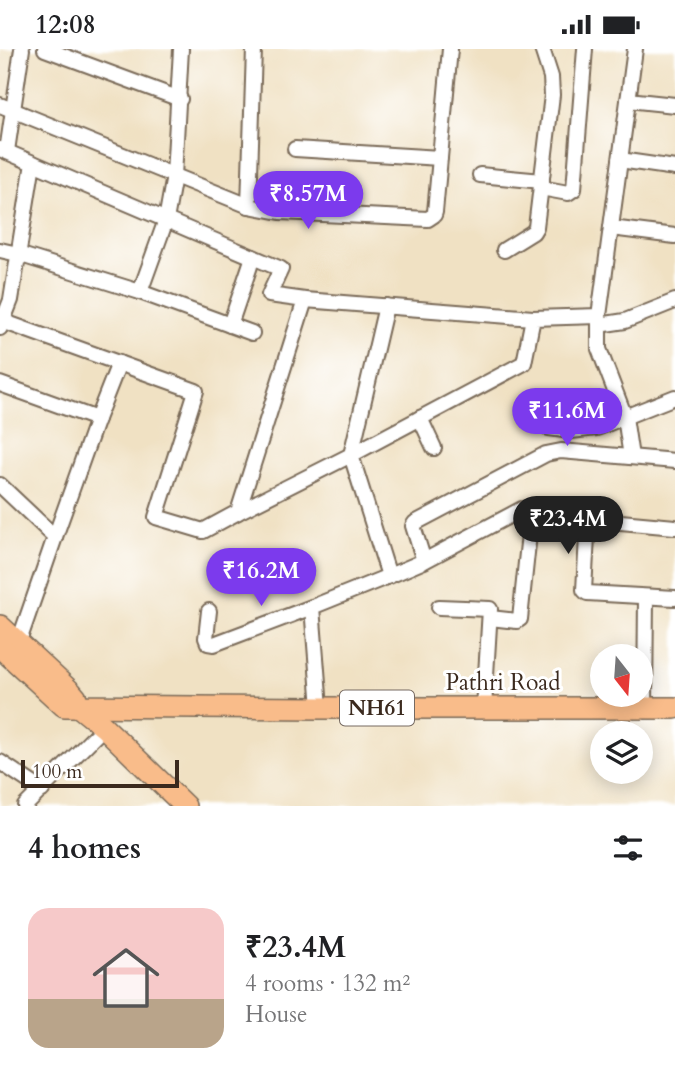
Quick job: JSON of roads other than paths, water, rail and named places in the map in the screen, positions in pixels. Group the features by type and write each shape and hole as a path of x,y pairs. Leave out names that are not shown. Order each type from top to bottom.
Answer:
{"highway":[{"path":"0,627 9,645 74,694 78,706 185,806"},
{"name":"Pathri Road","path":"78,706 675,708"}],"street":[{"path":"22,49 6,108 3,150 281,269 269,295 305,300 619,323 675,301"},
{"path":"45,49 180,99"},
{"path":"140,292 166,220 174,176 181,49"},
{"path":"249,206 254,49"},
{"path":"6,108 249,206 280,212 428,219 435,212 450,49"},
{"path":"504,250 535,230 552,87 542,49"},
{"path":"481,176 542,184 568,193 573,189 586,49"},
{"path":"631,457 625,417 600,349 599,320 635,49"},
{"path":"628,100 675,105"},
{"path":"295,149 440,158"},
{"path":"620,160 675,169"},
{"path":"33,163 11,300 1,325 196,391 156,517 203,531 351,455 524,363 533,318"},
{"path":"611,228 675,236"},
{"path":"0,250 140,292 252,333"},
{"path":"230,325 253,257"},
{"path":"238,512 305,300"},
{"path":"386,306 351,455 389,576"},
{"path":"9,645 55,537 119,363"},
{"path":"0,384 97,419"},
{"path":"534,403 546,426 552,430 592,430 675,397"},
{"path":"420,418 434,448"},
{"path":"424,561 414,524 546,454 556,451 675,461"},
{"path":"0,485 55,537"},
{"path":"209,611 206,638 208,643 214,644 389,576 424,561 522,509 529,510 531,515 520,619 490,618"},
{"path":"675,527 591,518 587,520 585,592 675,598"},
{"path":"645,708 646,597"},
{"path":"312,607 320,708"},
{"path":"439,607 489,608 484,708"},
{"path":"25,806 101,725"},
{"path":"0,762 42,790"}]}
